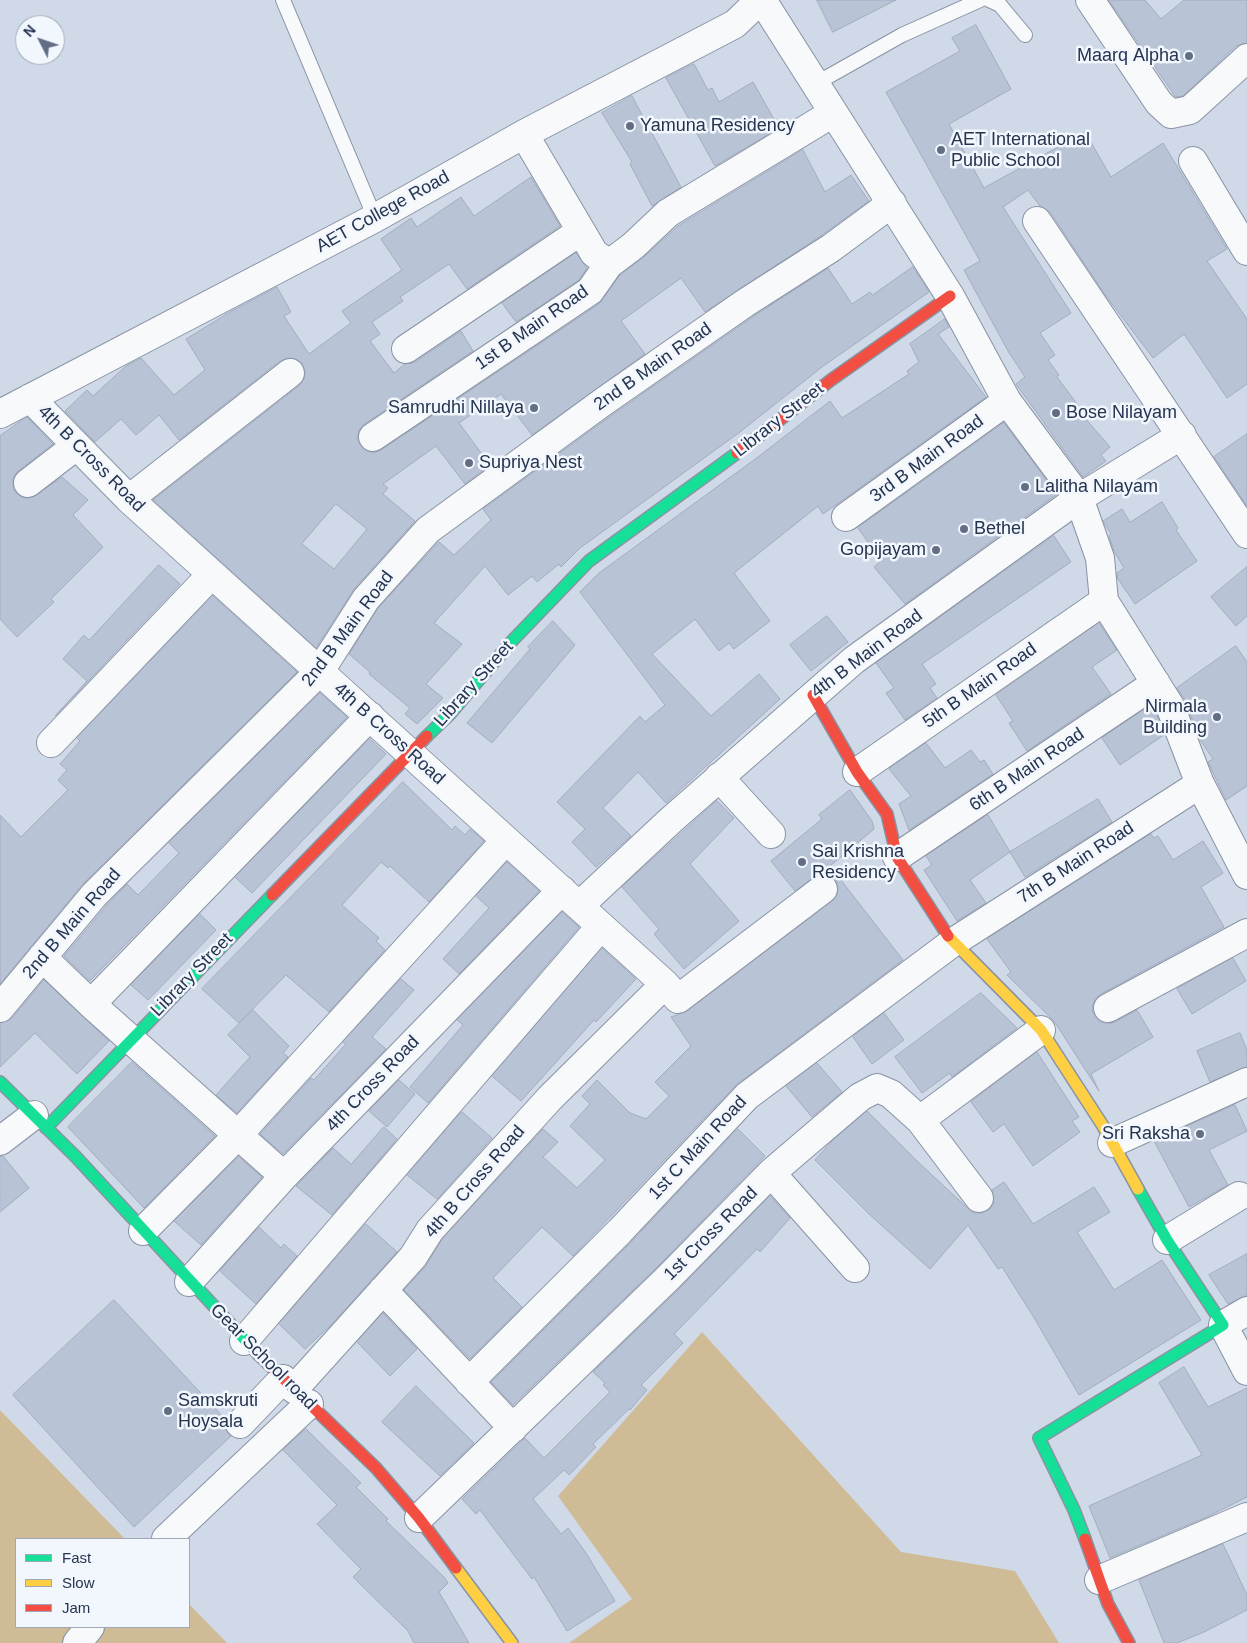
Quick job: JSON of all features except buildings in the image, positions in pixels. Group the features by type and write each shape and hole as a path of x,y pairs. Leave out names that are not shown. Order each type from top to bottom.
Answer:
{"street":[{"name":"AET College Road","path":"0,414 375,218 524,134 735,24 761,0"},
{"path":"761,0 950,296 1007,401 1079,498 1100,558 1104,600 1170,706 1200,784 1244,858"},
{"path":"1090,0 1159,103 1171,114 1190,110 1247,58"},
{"name":"1st B Main Road","path":"374,437 590,291 608,264 633,246 668,213 833,114"},
{"path":"524,134 594,253 608,264"},
{"path":"1193,161 1247,251"},
{"name":"2nd B Main Road","path":"0,1008 94,895 320,671 366,599 428,530 603,402 745,303 831,248 892,203"},
{"path":"1037,221 1247,534"},
{"path":"406,349 581,231"},
{"name":"Library Street","path":"40,1122 131,1038 409,752 450,714 512,640 590,561 749,444 831,380 950,296"},
{"path":"129,499 290,373"},
{"name":"4th B Cross Road","path":"30,398 129,499 665,984 678,1000 823,889"},
{"name":"3rd B Main Road","path":"846,517 1007,401"},
{"name":"4th B Main Road","path":"570,898 719,777 854,660 1079,498 1182,436"},
{"path":"28,483 76,446"},
{"path":"51,743 212,574"},
{"name":"5th B Main Road","path":"857,772 1104,600"},
{"name":"6th B Main Road","path":"897,857 1156,683"},
{"path":"813,695 857,772 887,814 897,857 952,943 1041,1030 1103,1126 1167,1240 1223,1325 1247,1371"},
{"path":"91,1004 370,716"},
{"path":"719,777 771,834"},
{"name":"7th B Main Road","path":"952,943 1200,784"},
{"path":"143,1231 237,1136 506,840"},
{"name":"4th Cross Road","path":"189,1282 284,1176 570,898"},
{"path":"244,1341 601,926"},
{"path":"1108,1008 1247,933"},
{"name":"1st C Main Road","path":"469,1382 620,1231 746,1096 952,943"},
{"path":"42,957 91,1004 284,1176"},
{"name":"4th B Cross Road","path":"296,1391 413,1257 430,1230 550,1098 665,984"},
{"path":"920,1120 1041,1030"},
{"name":"Gear School road","path":"0,1082 143,1231 244,1341 376,1468 419,1518 512,1643"},
{"path":"1112,1143 1247,1082"},
{"name":"1st Cross Road","path":"419,1518 771,1174 860,1097 877,1088 891,1094 920,1120 979,1198"},
{"path":"0,1141 40,1122"},
{"path":"771,1174 855,1268"},
{"path":"1167,1240 1239,1196"},
{"path":"383,1290 513,1428"},
{"path":"1129,1643 1108,1604 1074,1510 1039,1438 1247,1311"},
{"path":"240,1424 296,1391"},
{"path":"167,1538 296,1391"},
{"path":"1099,1580 1247,1517"},
{"path":"77,1643 89,1628"}],"lane":[{"path":"283,0 375,218"},
{"path":"815,84 902,35 980,0"},
{"path":"989,0 1000,6 1025,35"}],"shaded area":[{"path":"702,1332 901,1552 1015,1571 1059,1643 569,1643 632,1599 558,1496"},
{"path":"0,1410 124,1538 15,1538 15,1628 190,1628 190,1605 227,1643 0,1643"}],"traffic: fast":[{"path":"427,736 450,714 512,641 589,561 737,453"},
{"path":"46,1128 272,895"},
{"path":"0,1082 76,1157 259,1355"},
{"path":"1085,1539 1074,1510 1039,1438 1223,1325 1167,1240 1138,1189"}],"traffic: slow":[{"path":"948,936 1041,1030 1103,1126 1138,1189"},
{"path":"456,1568 512,1643"}],"traffic: jam":[{"path":"737,453 831,380 950,296"},
{"path":"813,695 857,772 887,814 897,857 948,936"},
{"path":"272,895 427,736"},
{"path":"259,1355 376,1468 419,1518 456,1568"},
{"path":"1085,1539 1108,1604 1129,1643"}],"place":[{"name":"Maarq Alpha","path":"1189,56"},
{"name":"Yamuna Residency","path":"630,126"},
{"name":"AET International Public School","path":"941,150"},
{"name":"Samrudhi Nillaya","path":"534,408"},
{"name":"Bose Nilayam","path":"1056,413"},
{"name":"Supriya Nest","path":"469,463"},
{"name":"Lalitha Nilayam","path":"1025,487"},
{"name":"Bethel","path":"964,529"},
{"name":"Gopijayam","path":"936,550"},
{"name":"Nirmala Building","path":"1217,717"},
{"name":"Sai Krishna Residency","path":"802,862"},
{"name":"Sri Raksha","path":"1200,1134"},
{"name":"Samskruti Hoysala","path":"168,1411"}]}
